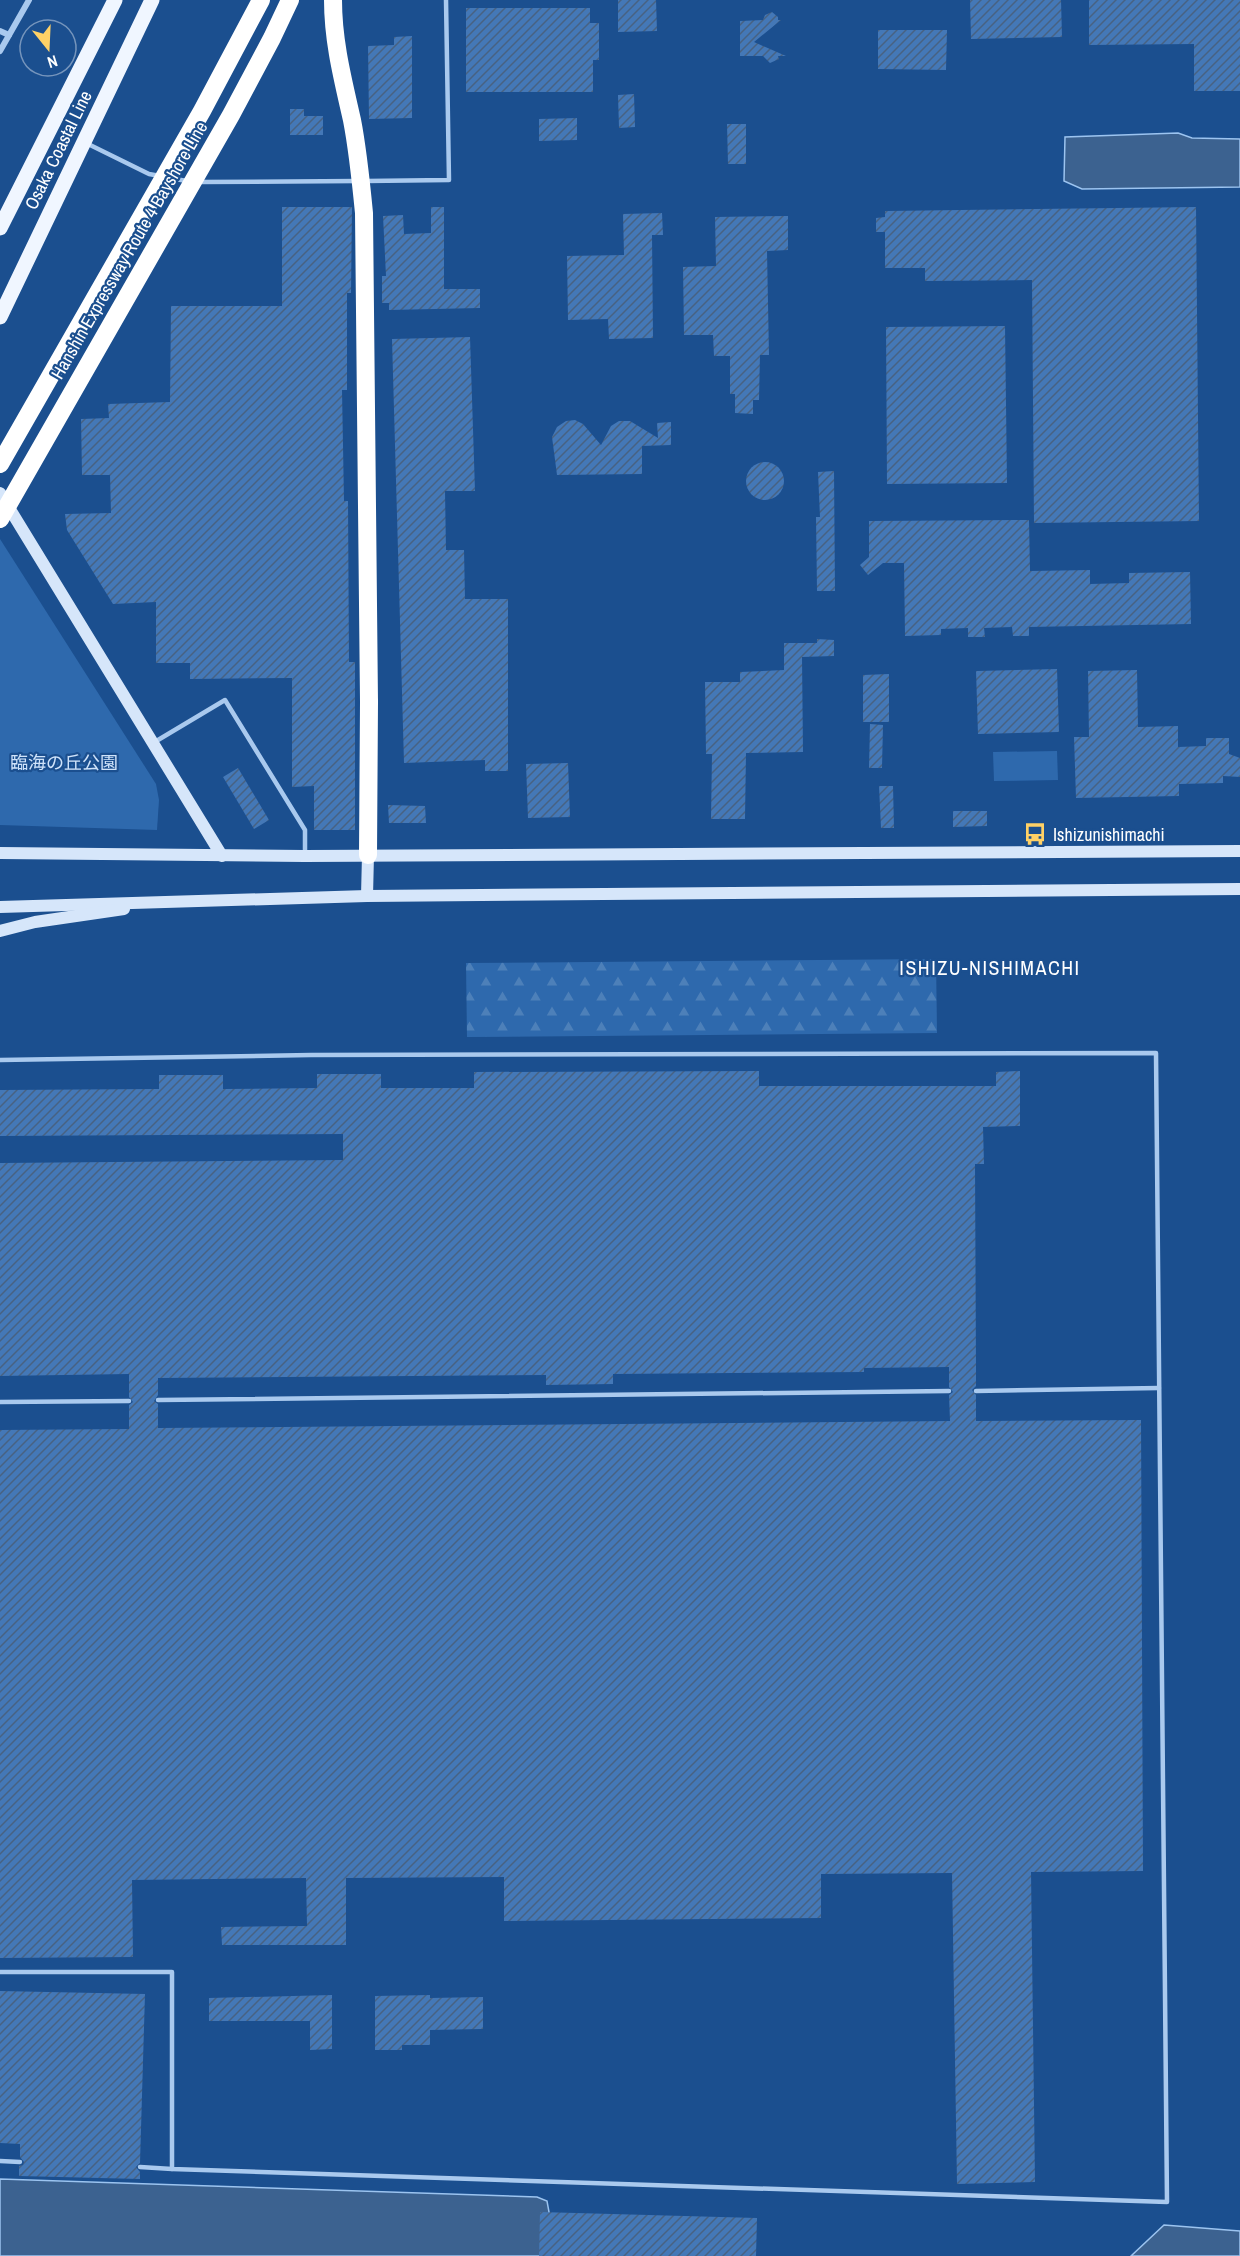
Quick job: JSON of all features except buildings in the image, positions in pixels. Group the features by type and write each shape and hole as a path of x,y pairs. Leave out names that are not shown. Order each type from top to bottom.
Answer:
{"highway":[{"name":"Hanshin Expressway Route 4 Bayshore Line","path":"0,464 230,61 261,0"},
{"name":"Hanshin Expressway Route 4 Bayshore Line","path":"0,519 231,115 290,0"},
{"path":"333,0 337,56 357,149 364,213 369,702 368,855"},
{"path":"0,453 85,307 111,269"}],"main road":[{"name":"Osaka Coastal Line","path":"0,228 115,0"},
{"name":"Osaka Coastal Line","path":"0,317 152,0"}],"street":[{"path":"0,51 29,0"},
{"path":"0,31 9,35"},
{"path":"0,493 222,856"},
{"path":"0,853 305,856 1240,851"},
{"path":"367,896 368,855"},
{"path":"0,907 367,896 1240,889"},
{"path":"0,931 35,922 196,900"}],"lane":[{"path":"84,142 149,174 200,183 448,180 446,0"},
{"path":"153,743 225,700 305,830 305,856"},
{"path":"0,1060 311,1055 1156,1053 1167,2202 140,2168"},
{"path":"976,1390 1159,1388"},
{"path":"158,1400 949,1391"},
{"path":"0,1402 129,1401"},
{"path":"0,1972 172,1972 172,2169"},
{"path":"0,2161 20,2162"}],"green space":[{"name":"臨海の丘公園","path":"0,539 156,784 159,800 157,830 0,825"},
{"path":"1057,751 1058,780 994,781 993,752"},
{"path":"936,959 937,1033 467,1037 466,963"}],"shaded area":[{"path":"1178,133 1192,138 1240,139 1240,187 1082,189 1064,181 1065,137"},
{"path":"0,2179 537,2197 547,2201 548,2256 0,2256"},
{"path":"1164,2225 1240,2231 1240,2256 1131,2256"}],"place":[{"name":"Ishizunishimachi","path":"1035,834"}],"district":[{"name":"ISHIZU-NISHIMACHI","path":"990,967"}]}
